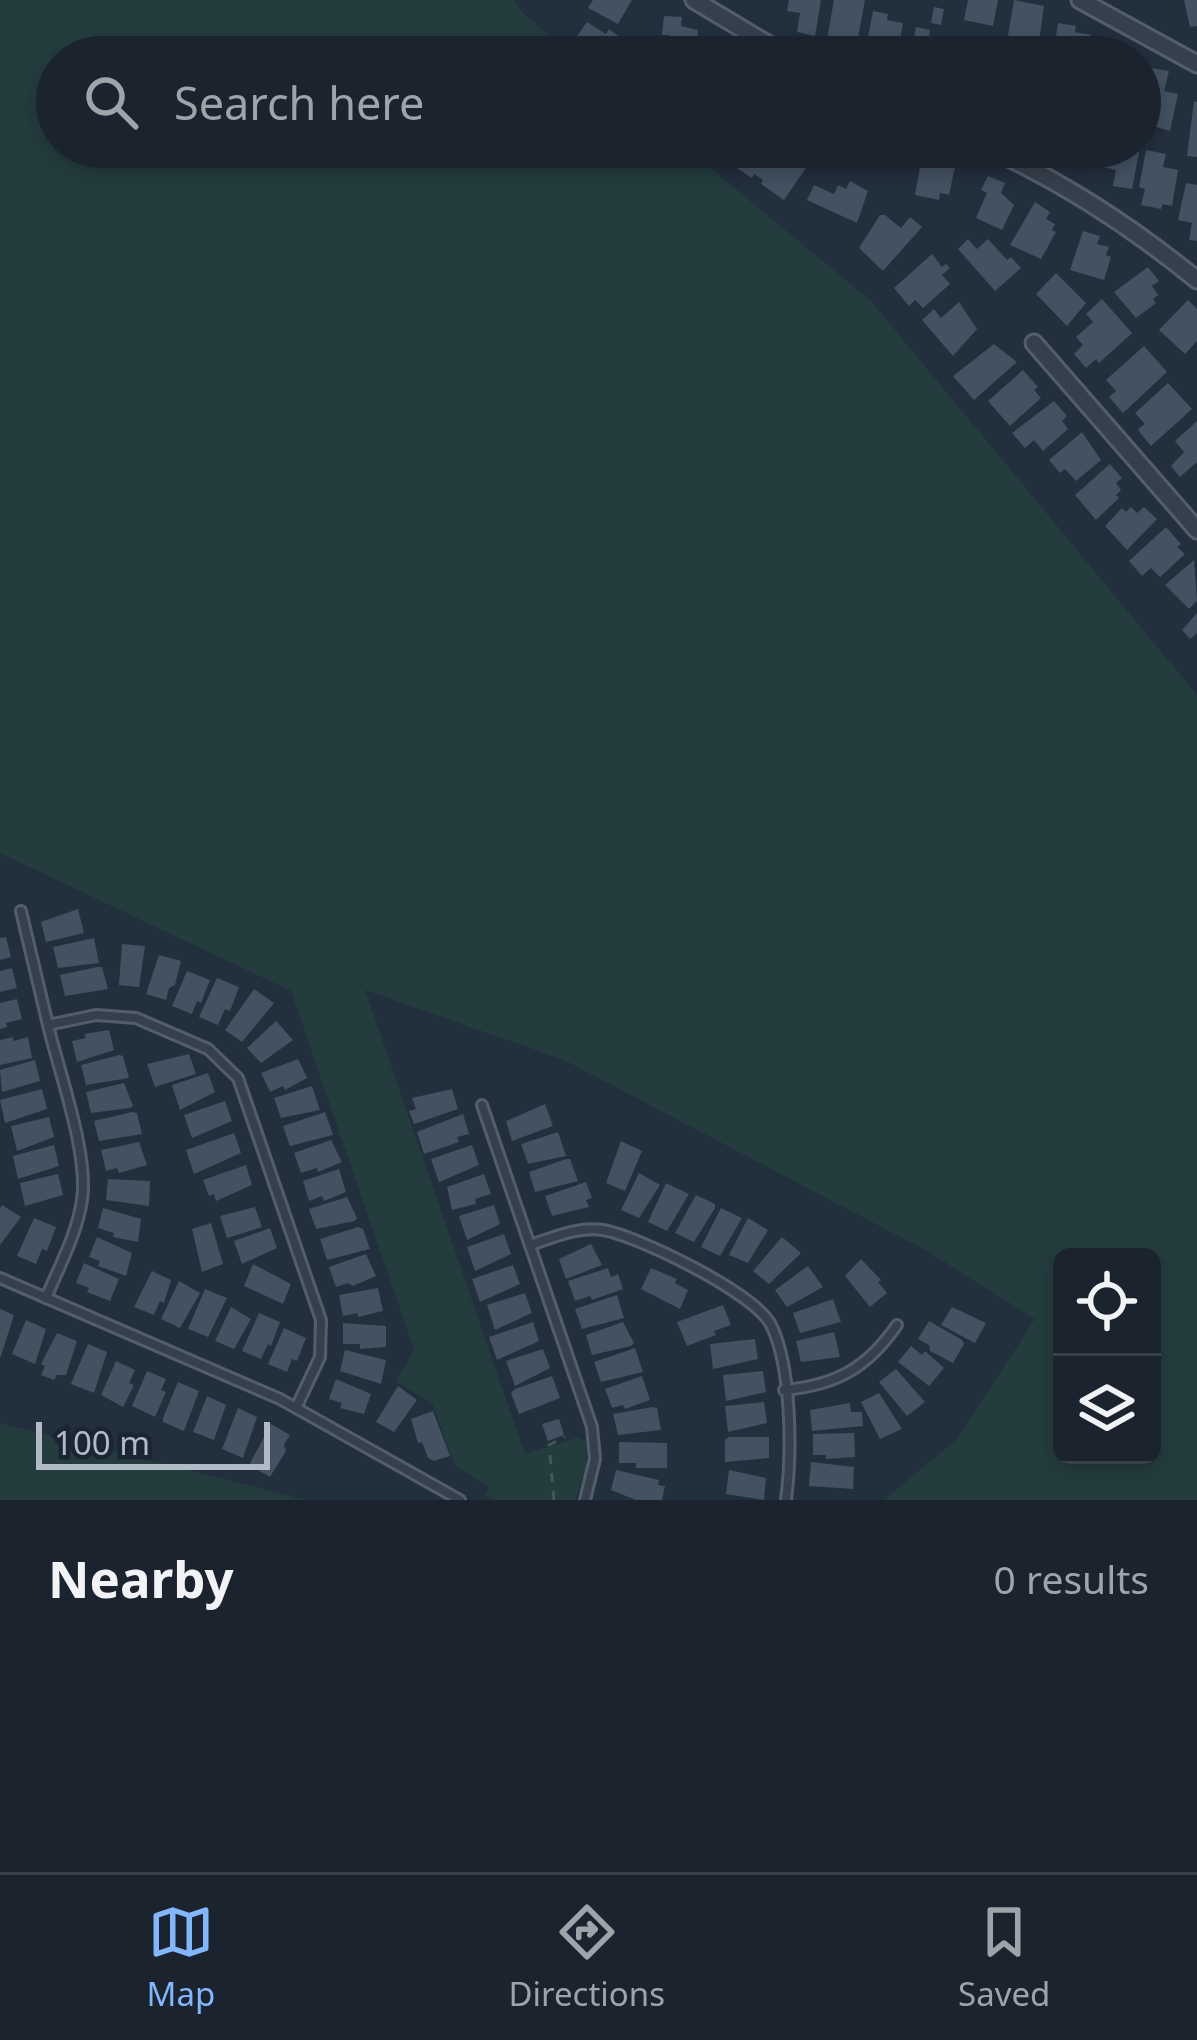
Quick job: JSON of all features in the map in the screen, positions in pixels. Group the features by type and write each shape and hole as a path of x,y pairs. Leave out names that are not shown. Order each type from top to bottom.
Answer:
{"street":[{"path":"694,0 754,36"},
{"path":"1080,0 1146,36"},
{"path":"1161,44 1197,64"},
{"path":"1027,168 1121,221 1197,280"},
{"path":"1034,343 1197,530"}],"lane":[{"path":"21,911 80,1157 83,1188 75,1228 46,1298"},
{"path":"48,1024 108,1014 136,1018 208,1049 238,1078 318,1303 320,1357 296,1408"},
{"path":"482,1105 595,1442 585,1500"},
{"path":"530,1245 576,1231 602,1230 736,1291 759,1308 772,1327 784,1390 789,1455 786,1500"},
{"path":"0,1278 236,1378 460,1500"},
{"path":"784,1390 823,1385 854,1372 875,1355 897,1325"}],"path":[{"path":"554,1500 549,1445 565,1437"}],"green space":[{"path":"0,0 514,0 551,36 36,36 36,168 710,168 871,301 1197,695 1197,1500 884,1500 957,1439 1035,1319 927,1251 564,1060 365,990 525,1454 579,1437 586,1441 586,1468 575,1500 493,1500 485,1496 490,1487 455,1466 432,1403 396,1382 414,1350 291,991 0,853"},
{"path":"0,1423 268,1490 305,1500 0,1500"}],"building":[{"path":"593,0 632,0 618,24 588,8"},
{"path":"789,0 821,0 815,36 797,32 800,13 787,11"},
{"path":"834,0 865,0 858,36 828,36"},
{"path":"968,0 998,0 993,26 964,20"},
{"path":"1014,0 1044,6 1040,36 1008,36"},
{"path":"1184,0 1197,0 1197,26 1190,27"},
{"path":"934,7 944,9 941,25 931,23"},
{"path":"873,11 903,23 901,36 868,36"},
{"path":"664,16 682,17 681,26 698,30 698,36 662,35"},
{"path":"587,22 619,36 577,36"},
{"path":"1058,23 1091,35 1091,36 1056,36"},
{"path":"916,27 930,30 929,36 914,36"},
{"path":"1161,70 1169,71 1164,91 1178,94 1170,131 1161,128"},
{"path":"1197,102 1197,157 1187,156"},
{"path":"1161,153 1166,154 1163,167 1178,170 1172,206 1141,205 1145,189 1139,187 1143,168 1161,168"},
{"path":"737,168 806,168 784,200 761,184 763,180 754,174 752,178"},
{"path":"920,168 955,168 949,195 940,193 939,200 915,195"},
{"path":"1107,168 1136,168 1132,189 1113,186 1116,170"},
{"path":"988,176 1005,183 1001,193 1014,205 1002,230 976,218 987,193 981,190"},
{"path":"850,181 868,191 857,223 807,200 814,185 834,194 838,185 846,189"},
{"path":"1186,183 1197,185 1197,241 1189,240 1192,223 1178,220"},
{"path":"1035,202 1050,212 1046,219 1055,224 1052,230 1056,232 1041,259 1010,245"},
{"path":"880,215 901,228 910,217 922,227 883,271 859,248"},
{"path":"1083,231 1100,236 1097,244 1109,247 1104,280 1070,270"},
{"path":"968,239 977,249 988,239 1021,268 995,291 958,249"},
{"path":"932,254 942,267 950,268 942,275 950,284 923,308 915,300 909,306 894,288"},
{"path":"1148,267 1159,281 1152,286 1158,295 1153,299 1156,303 1136,318 1114,292"},
{"path":"1056,273 1086,303 1067,326 1036,294"},
{"path":"1102,299 1132,333 1099,363 1096,359 1086,368 1074,354 1083,345 1076,337 1093,322 1086,314"},
{"path":"1188,300 1197,309 1197,341 1185,354 1159,330"},
{"path":"959,302 977,329 953,356 922,320 934,309 941,318"},
{"path":"994,344 1017,362 974,400 953,376"},
{"path":"1144,346 1167,372 1123,413 1109,397 1116,391 1106,380"},
{"path":"1023,370 1041,398 1010,426 988,401"},
{"path":"1168,383 1192,409 1151,446 1138,429 1145,424 1135,413"},
{"path":"1054,401 1067,416 1062,421 1068,429 1043,451 1034,440 1025,448 1012,433"},
{"path":"1197,421 1197,462 1180,477 1171,466 1184,452 1175,441"},
{"path":"1082,432 1101,460 1076,481 1049,460"},
{"path":"1110,464 1122,478 1116,483 1119,498 1096,520 1075,495"},
{"path":"1131,507 1137,513 1144,507 1157,519 1127,550 1105,526 1122,508 1126,512"},
{"path":"1166,527 1185,554 1160,577 1151,568 1142,576 1129,561"},
{"path":"1194,560 1197,601 1189,609 1165,585"},
{"path":"1197,613 1197,633 1190,639 1182,630"},
{"path":"78,909 84,933 46,942 41,922"},
{"path":"6,937 11,957 0,960 0,938"},
{"path":"94,938 99,963 58,968 53,947"},
{"path":"122,944 145,946 139,987 119,985"},
{"path":"159,955 181,961 166,1000 146,994"},
{"path":"102,967 108,989 65,996 60,975"},
{"path":"12,968 17,988 0,992 0,971"},
{"path":"187,971 210,980 192,1014 172,1006"},
{"path":"217,978 239,987 230,1011 225,1009 218,1025 199,1017"},
{"path":"254,989 274,1003 242,1042 225,1030"},
{"path":"17,999 22,1019 0,1029 0,1003"},
{"path":"276,1021 293,1040 261,1063 247,1048"},
{"path":"109,1030 114,1050 77,1062 72,1041"},
{"path":"13,1037 13,1041 28,1037 32,1058 0,1065 0,1040"},
{"path":"189,1054 196,1074 155,1087 147,1064"},
{"path":"119,1055 129,1078 86,1085 81,1065"},
{"path":"298,1059 307,1078 270,1092 261,1073"},
{"path":"35,1060 40,1081 2,1092 0,1070"},
{"path":"208,1073 215,1092 180,1110 172,1085"},
{"path":"124,1083 133,1106 91,1113 86,1092"},
{"path":"312,1086 320,1110 281,1118 274,1098"},
{"path":"42,1089 47,1109 5,1123 0,1100"},
{"path":"452,1089 458,1109 414,1124 409,1111 416,1109 412,1098"},
{"path":"225,1101 232,1121 192,1138 184,1115"},
{"path":"545,1104 553,1126 512,1141 506,1121"},
{"path":"325,1112 333,1135 290,1146 283,1126"},
{"path":"137,1113 142,1134 99,1141 94,1121"},
{"path":"463,1114 469,1134 424,1154 417,1132"},
{"path":"49,1117 54,1137 17,1151 11,1126"},
{"path":"558,1132 566,1156 528,1164 521,1144"},
{"path":"234,1133 241,1153 194,1174 186,1150"},
{"path":"331,1140 342,1162 301,1173 294,1153"},
{"path":"621,1141 642,1151 625,1191 606,1183"},
{"path":"139,1142 147,1165 119,1173 117,1168 106,1171 101,1150"},
{"path":"54,1145 59,1166 18,1179 13,1156"},
{"path":"472,1145 479,1165 439,1182 431,1159"},
{"path":"566,1159 578,1181 535,1192 529,1172"},
{"path":"246,1165 252,1185 216,1201 214,1194 209,1196 203,1180"},
{"path":"339,1169 346,1192 309,1201 303,1181"},
{"path":"639,1173 660,1185 639,1218 621,1210"},
{"path":"58,1174 63,1195 25,1206 20,1183"},
{"path":"484,1174 491,1194 452,1210 447,1187"},
{"path":"108,1179 150,1181 149,1206 106,1200"},
{"path":"586,1182 592,1198 586,1200 589,1207 552,1216 545,1196"},
{"path":"666,1183 689,1194 667,1231 648,1222"},
{"path":"696,1195 715,1208 694,1242 675,1233"},
{"path":"347,1197 355,1221 316,1229 309,1209"},
{"path":"494,1205 500,1224 467,1240 459,1216"},
{"path":"255,1207 262,1227 227,1238 220,1216"},
{"path":"0,1208 21,1217 0,1245"},
{"path":"103,1208 141,1219 138,1242 98,1228"},
{"path":"721,1208 742,1218 720,1256 701,1247"},
{"path":"34,1218 56,1227 36,1264 17,1256"},
{"path":"748,1218 768,1230 748,1263 729,1255"},
{"path":"211,1223 223,1264 202,1272 192,1229"},
{"path":"358,1227 370,1249 327,1260 320,1239"},
{"path":"270,1228 277,1248 242,1264 234,1241"},
{"path":"504,1234 511,1254 475,1271 467,1247"},
{"path":"97,1237 132,1253 126,1276 98,1266 100,1261 89,1257"},
{"path":"782,1237 801,1253 769,1284 753,1271"},
{"path":"591,1244 602,1265 566,1279 559,1259"},
{"path":"366,1254 376,1276 336,1287 329,1267"},
{"path":"861,1259 887,1293 870,1307 845,1276"},
{"path":"84,1263 119,1279 110,1301 76,1283"},
{"path":"253,1264 291,1284 283,1304 244,1286"},
{"path":"513,1265 520,1284 480,1302 472,1279"},
{"path":"808,1266 823,1287 787,1307 775,1290"},
{"path":"608,1268 611,1277 618,1274 623,1289 575,1301 568,1281"},
{"path":"651,1268 677,1279 675,1283 688,1290 680,1309 641,1289"},
{"path":"152,1271 171,1280 164,1303 160,1301 154,1315 134,1307"},
{"path":"179,1281 200,1293 180,1328 161,1319"},
{"path":"378,1288 383,1311 343,1316 339,1295"},
{"path":"205,1289 227,1298 208,1337 188,1329"},
{"path":"525,1293 532,1313 495,1330 487,1305"},
{"path":"617,1295 624,1318 582,1329 575,1309"},
{"path":"833,1299 841,1322 800,1333 793,1313"},
{"path":"723,1305 731,1325 687,1346 677,1322"},
{"path":"231,1307 251,1319 234,1349 215,1341"},
{"path":"952,1307 986,1323 975,1343 941,1325"},
{"path":"0,1309 14,1315 0,1359"},
{"path":"259,1313 280,1322 261,1359 242,1351"},
{"path":"26,1320 46,1329 35,1364 12,1354"},
{"path":"929,1321 962,1340 953,1363 918,1339"},
{"path":"533,1322 539,1341 497,1360 489,1337"},
{"path":"623,1322 634,1343 592,1355 586,1335"},
{"path":"343,1323 386,1326 386,1347 360,1349 360,1344 343,1344"},
{"path":"284,1328 306,1338 287,1372 268,1364"},
{"path":"834,1332 840,1357 801,1362 796,1341"},
{"path":"57,1333 77,1341 66,1375 54,1380 41,1375 45,1366 41,1364"},
{"path":"755,1339 758,1359 713,1369 710,1344"},
{"path":"88,1344 107,1352 94,1393 71,1384"},
{"path":"911,1346 922,1355 925,1351 944,1368 929,1386 898,1362"},
{"path":"635,1348 643,1372 601,1382 594,1362"},
{"path":"543,1349 550,1368 515,1386 506,1361"},
{"path":"345,1350 386,1360 381,1384 340,1371"},
{"path":"116,1361 135,1370 129,1383 134,1385 123,1407 101,1395"},
{"path":"896,1369 925,1402 907,1416 879,1382"},
{"path":"147,1371 166,1379 161,1390 166,1392 155,1417 132,1406"},
{"path":"763,1371 766,1392 726,1401 723,1375"},
{"path":"552,1376 560,1398 519,1414 511,1393"},
{"path":"642,1376 650,1400 625,1409 623,1405 612,1408 605,1389"},
{"path":"336,1379 371,1394 364,1414 340,1408 342,1403 329,1399"},
{"path":"178,1382 199,1391 184,1431 163,1422"},
{"path":"398,1386 417,1400 394,1432 376,1422"},
{"path":"879,1393 902,1429 880,1439 861,1402"},
{"path":"207,1396 226,1405 214,1440 193,1432"},
{"path":"764,1402 767,1423 728,1432 725,1406"},
{"path":"850,1403 851,1412 862,1412 863,1426 812,1431 810,1410"},
{"path":"238,1408 257,1417 243,1458 222,1449"},
{"path":"657,1408 661,1430 618,1435 613,1414"},
{"path":"433,1411 450,1456 434,1461 422,1442 418,1443 411,1419"},
{"path":"559,1419 564,1435 548,1441 542,1424"},
{"path":"271,1424 290,1435 270,1477 249,1465"},
{"path":"854,1433 855,1457 813,1455 813,1434"},
{"path":"729,1437 769,1437 769,1458 725,1462"},
{"path":"619,1442 667,1443 667,1468 619,1463"},
{"path":"811,1462 854,1467 853,1489 809,1486"},
{"path":"616,1470 659,1480 658,1485 665,1486 662,1500 636,1500 611,1490"},
{"path":"729,1470 766,1478 764,1500 726,1494"}]}
